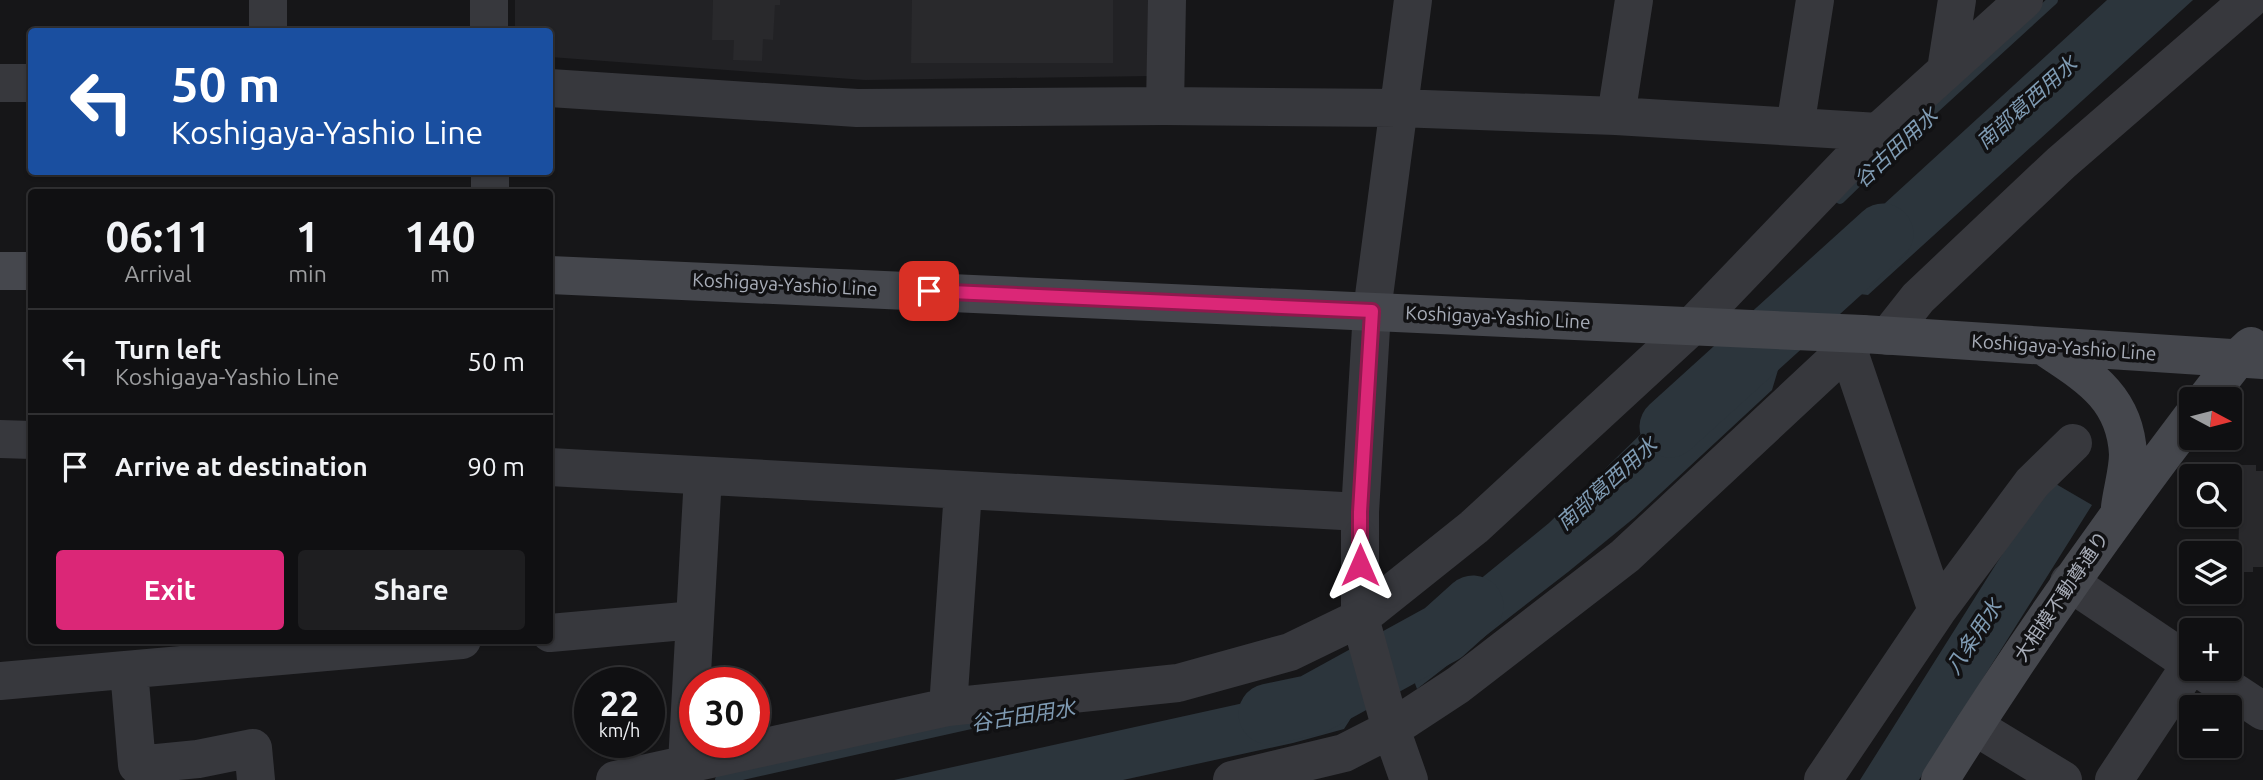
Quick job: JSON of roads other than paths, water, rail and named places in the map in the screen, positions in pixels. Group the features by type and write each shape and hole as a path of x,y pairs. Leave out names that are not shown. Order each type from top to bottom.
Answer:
{"main road":[{"path":"0,271 28,271"},
{"name":"Koshigaya-Yashio Line","path":"553,275 1693,326 1866,340 2254,351"},
{"path":"2042,346 2094,380 2113,402 2124,427 2128,456 2119,513"},
{"path":"2218,387 2254,351"},
{"name":"大相模不動尊通り","path":"1940,780 2069,582 2179,434"}],"street":[{"path":"268,0 268,28"},
{"path":"489,0 489,28"},
{"path":"1166,106 1167,0"},
{"path":"1409,780 1391,729 1360,618 1360,512 1372,311 1413,0"},
{"path":"1616,116 1634,0"},
{"path":"1795,127 1815,0"},
{"path":"1945,70 1957,0"},
{"path":"615,780 948,707 1178,683 1290,652 1360,618 1474,527 1693,326 1878,132 2024,0"},
{"path":"1231,780 1344,753 1391,729 1458,685 1625,556 1866,340 1917,298 2061,163 2249,0"},
{"path":"0,83 28,83"},
{"path":"553,88 857,108 1398,108 1616,116 1878,132"},
{"path":"1866,340 1937,611"},
{"path":"0,439 28,440"},
{"path":"1823,780 1937,611 2032,483 2073,443"},
{"path":"553,467 1360,512"},
{"path":"687,764 703,476"},
{"path":"948,707 962,491"},
{"path":"2069,582 2179,656"},
{"path":"553,633 695,620"},
{"path":"0,681 418,644"},
{"path":"129,670 137,765 198,759 253,748 256,780"},
{"path":"2114,780 2180,681"},
{"path":"2218,681 2263,711"},
{"path":"1974,726 2063,780"}],"water":[{"path":"2107,0 2193,0 1868,295 1799,287 1812,270"},
{"path":"1707,370 1778,370 1772,390 1634,518 1417,689 1399,640 1424,625 1549,523"},
{"name":"八条用水","path":"2049,480 2092,505 1919,780 1860,780"},
{"path":"1340,665 1353,715 1344,729 1293,743 1123,780 894,780 1289,693"}],"waterway":[{"name":"谷古田用水","path":"1840,199 2053,0"},
{"name":"南部葛西用水","path":"1670,427 1883,234"},
{"name":"南部葛西用水","path":"1269,714 1312,705 1443,633 1473,606"},
{"name":"谷古田用水","path":"720,780 984,721"}]}
